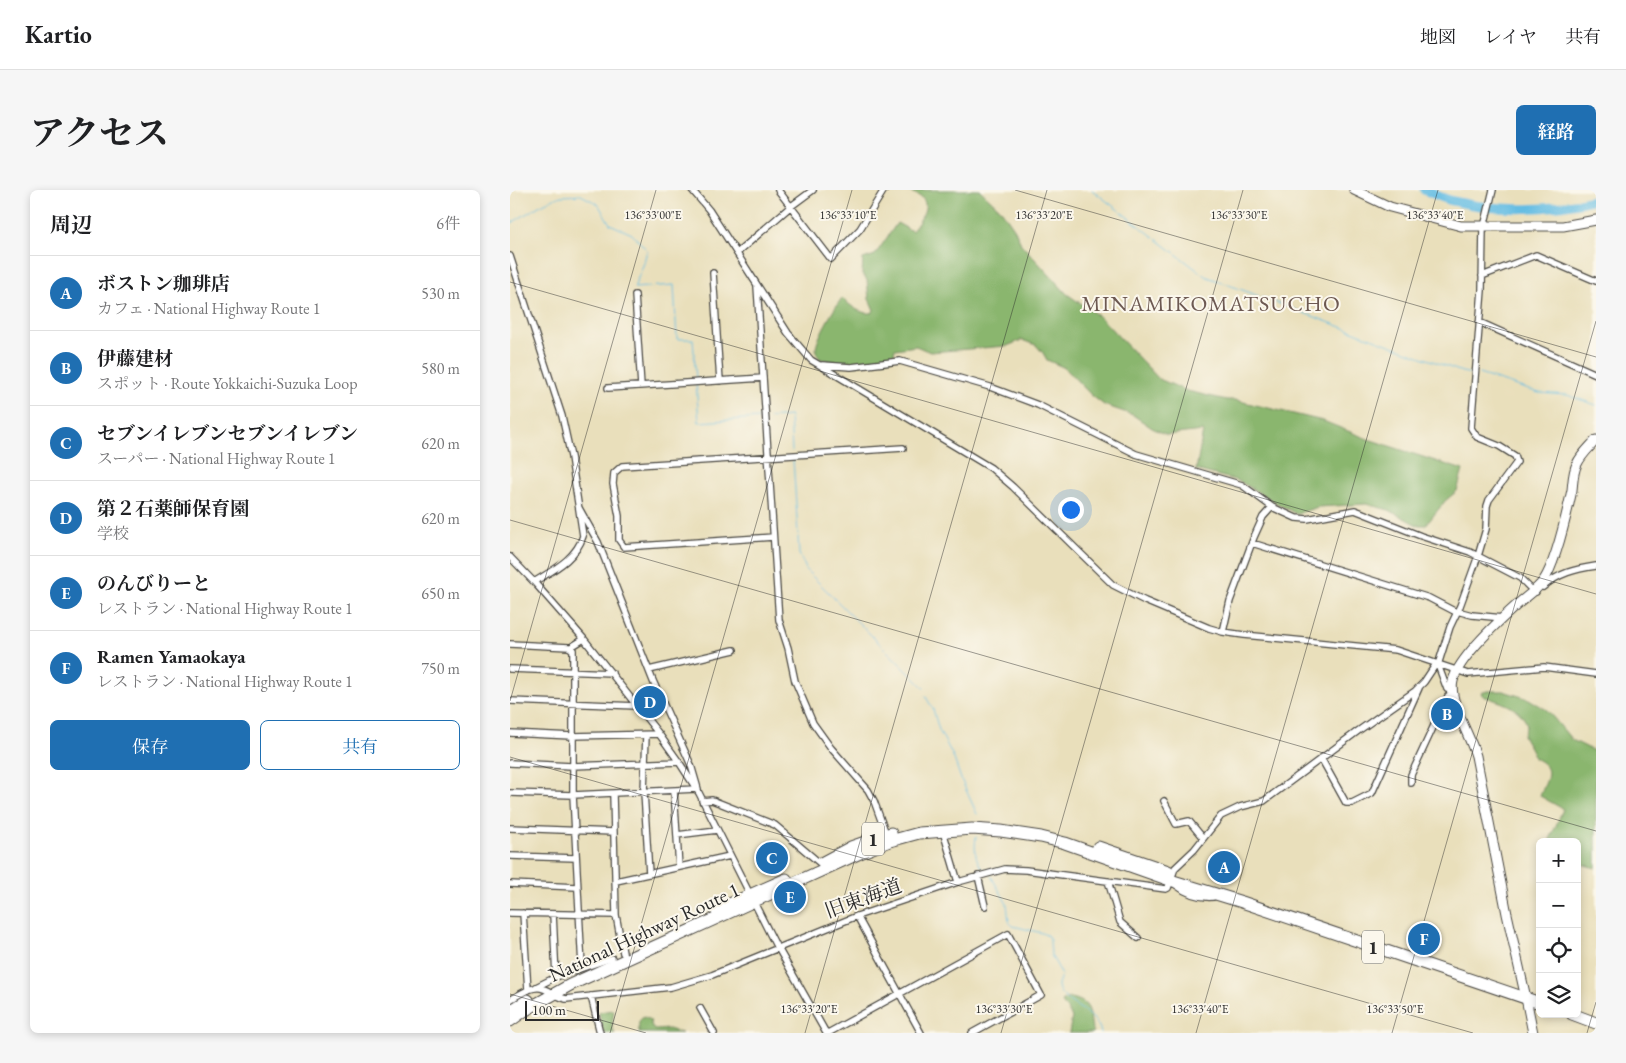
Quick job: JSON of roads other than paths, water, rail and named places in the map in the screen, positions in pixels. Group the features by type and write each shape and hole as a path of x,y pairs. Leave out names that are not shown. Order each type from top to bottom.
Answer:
{"highway":[{"name":"National Highway Route 1","path":"823,866 839,853 886,834 922,826 950,823 1002,824 1042,834 1170,880 1351,936 1525,994 1536,995"},
{"name":"National Highway Route 1","path":"510,1021 540,990 823,866 890,841 919,833 943,831 1001,830 1042,834"},
{"name":"National Highway Route 1","path":"1170,880 1328,929"},
{"name":"National Highway Route 1","path":"510,1011 540,990 752,898"},
{"name":"National Highway Route 1","path":"1525,994 1536,1001"},
{"path":"1581,1010 1596,1016"},
{"path":"1581,1017 1596,1023"}],"main road":[{"path":"1354,190 1390,207 1425,218 1461,226 1563,226 1596,220"},
{"path":"1533,1033 1506,914 1476,756 1452,692 1457,670 1464,660 1503,618 1543,581 1557,549 1574,472 1578,462 1596,440"}],"street":[{"path":"692,190 709,210 788,333 804,353 820,365 991,468 1090,564 1120,590 1223,632 1396,650 1468,674 1544,667 1596,674"},
{"path":"778,190 831,259 860,229 884,190"},
{"path":"736,253 813,190"},
{"path":"1321,758 1346,803 1352,803 1372,793 1420,686 1437,665 1478,556 1486,529 1487,506 1516,462 1515,456 1499,446 1477,437 1472,431 1471,421 1484,227 1493,191"},
{"path":"1482,276 1536,255 1596,281"},
{"path":"510,256 562,416 583,536 581,542 564,563 534,582"},
{"path":"713,273 720,381"},
{"path":"757,286 779,620 788,648 795,681 818,731 868,790 886,834"},
{"path":"635,295 641,386"},
{"path":"1479,322 1596,374"},
{"path":"820,365 851,367 900,361 990,387 1038,405 1136,454 1242,485 1272,507 1300,520 1355,510 1478,556 1520,578 1533,591 1537,592 1549,581 1565,572 1596,566"},
{"path":"608,388 763,378"},
{"path":"773,537 624,547 619,540 619,516 613,484 614,473 622,466 903,448"},
{"path":"578,506 586,517 598,542 649,670 691,766 697,791"},
{"path":"1223,632 1230,601 1252,543 1263,517 1272,507"},
{"path":"1252,543 1429,598 1457,612 1503,618"},
{"path":"510,558 534,582 584,639 679,762 697,791 777,948 827,1033 1008,934 1041,995 972,1033"},
{"path":"510,644 571,648 584,639"},
{"path":"571,648 574,830 582,967"},
{"path":"649,670 734,650"},
{"path":"1411,783 1411,775 1420,754 1448,696 1452,692 1447,689 1437,665"},
{"path":"510,669 612,673"},
{"path":"1220,896 1205,898 1184,892 1170,880 1175,868 1194,850 1221,816 1240,807 1264,801 1420,686"},
{"path":"510,702 637,706"},
{"path":"510,733 572,736 659,734"},
{"path":"646,734 644,792 649,874"},
{"path":"510,763 572,766 679,762"},
{"path":"510,793 573,795 674,790 697,791"},
{"path":"674,790 679,867"},
{"path":"613,794 616,915 623,953"},
{"path":"702,801 712,800 775,826 823,866"},
{"path":"1164,801 1176,824 1189,821 1203,838"},
{"path":"510,828 614,832"},
{"path":"677,835 717,830"},
{"path":"943,831 958,882"},
{"path":"510,856 576,858"},
{"path":"616,881 730,856"},
{"name":"旧東海道","path":"540,990 566,999 671,987 712,975 857,916 958,882 1011,869 1160,888 1170,880"},
{"path":"978,876 985,906"},
{"path":"1108,881 1120,922 1138,938"},
{"path":"510,884 577,887"},
{"path":"510,913 616,915"},
{"path":"523,914 540,990"},
{"path":"553,914 556,977"},
{"path":"857,916 922,1033"},
{"path":"510,1000 540,990 556,977 612,958"},
{"path":"591,996 600,1033"},
{"path":"700,1008 714,1033"}],"waterway":[{"path":"1092,190 1205,276 1462,372 1472,374"},
{"path":"1424,190 1443,198 1471,205 1525,209 1561,206 1596,199"},
{"path":"510,224 539,206 561,196 581,195 598,204 610,224 632,234 647,250 634,288 674,285 677,339 693,339 696,379"},
{"path":"1479,374 1539,393 1567,395 1596,405"},
{"path":"696,383 699,422 761,418"},
{"path":"769,418 790,416 792,451"},
{"path":"793,459 798,534"},
{"path":"798,537 799,554 807,571 924,688"},
{"path":"926,697 933,709 939,730 953,756 977,814"},
{"path":"976,837 976,857 980,865 987,871"},
{"path":"991,876 1007,904 1009,922 1013,926 1048,936 1051,955 1061,973 1058,984 1059,991 1070,1002 1092,1018 1098,1025 1101,1033"}],"place":[{"name":"第２石薬師保育園","path":"650,702"},
{"name":"伊藤建材","path":"1447,714"},
{"name":"セブンイレブンセブンイレブン","path":"772,858"},
{"name":"ボストン珈琲店","path":"1224,867"},
{"name":"のんびりーと","path":"790,897"},
{"name":"Ramen Yamaokaya","path":"1424,939"}],"district":[{"name":"MINAMIKOMATSUCHO","path":"1211,303"}]}
